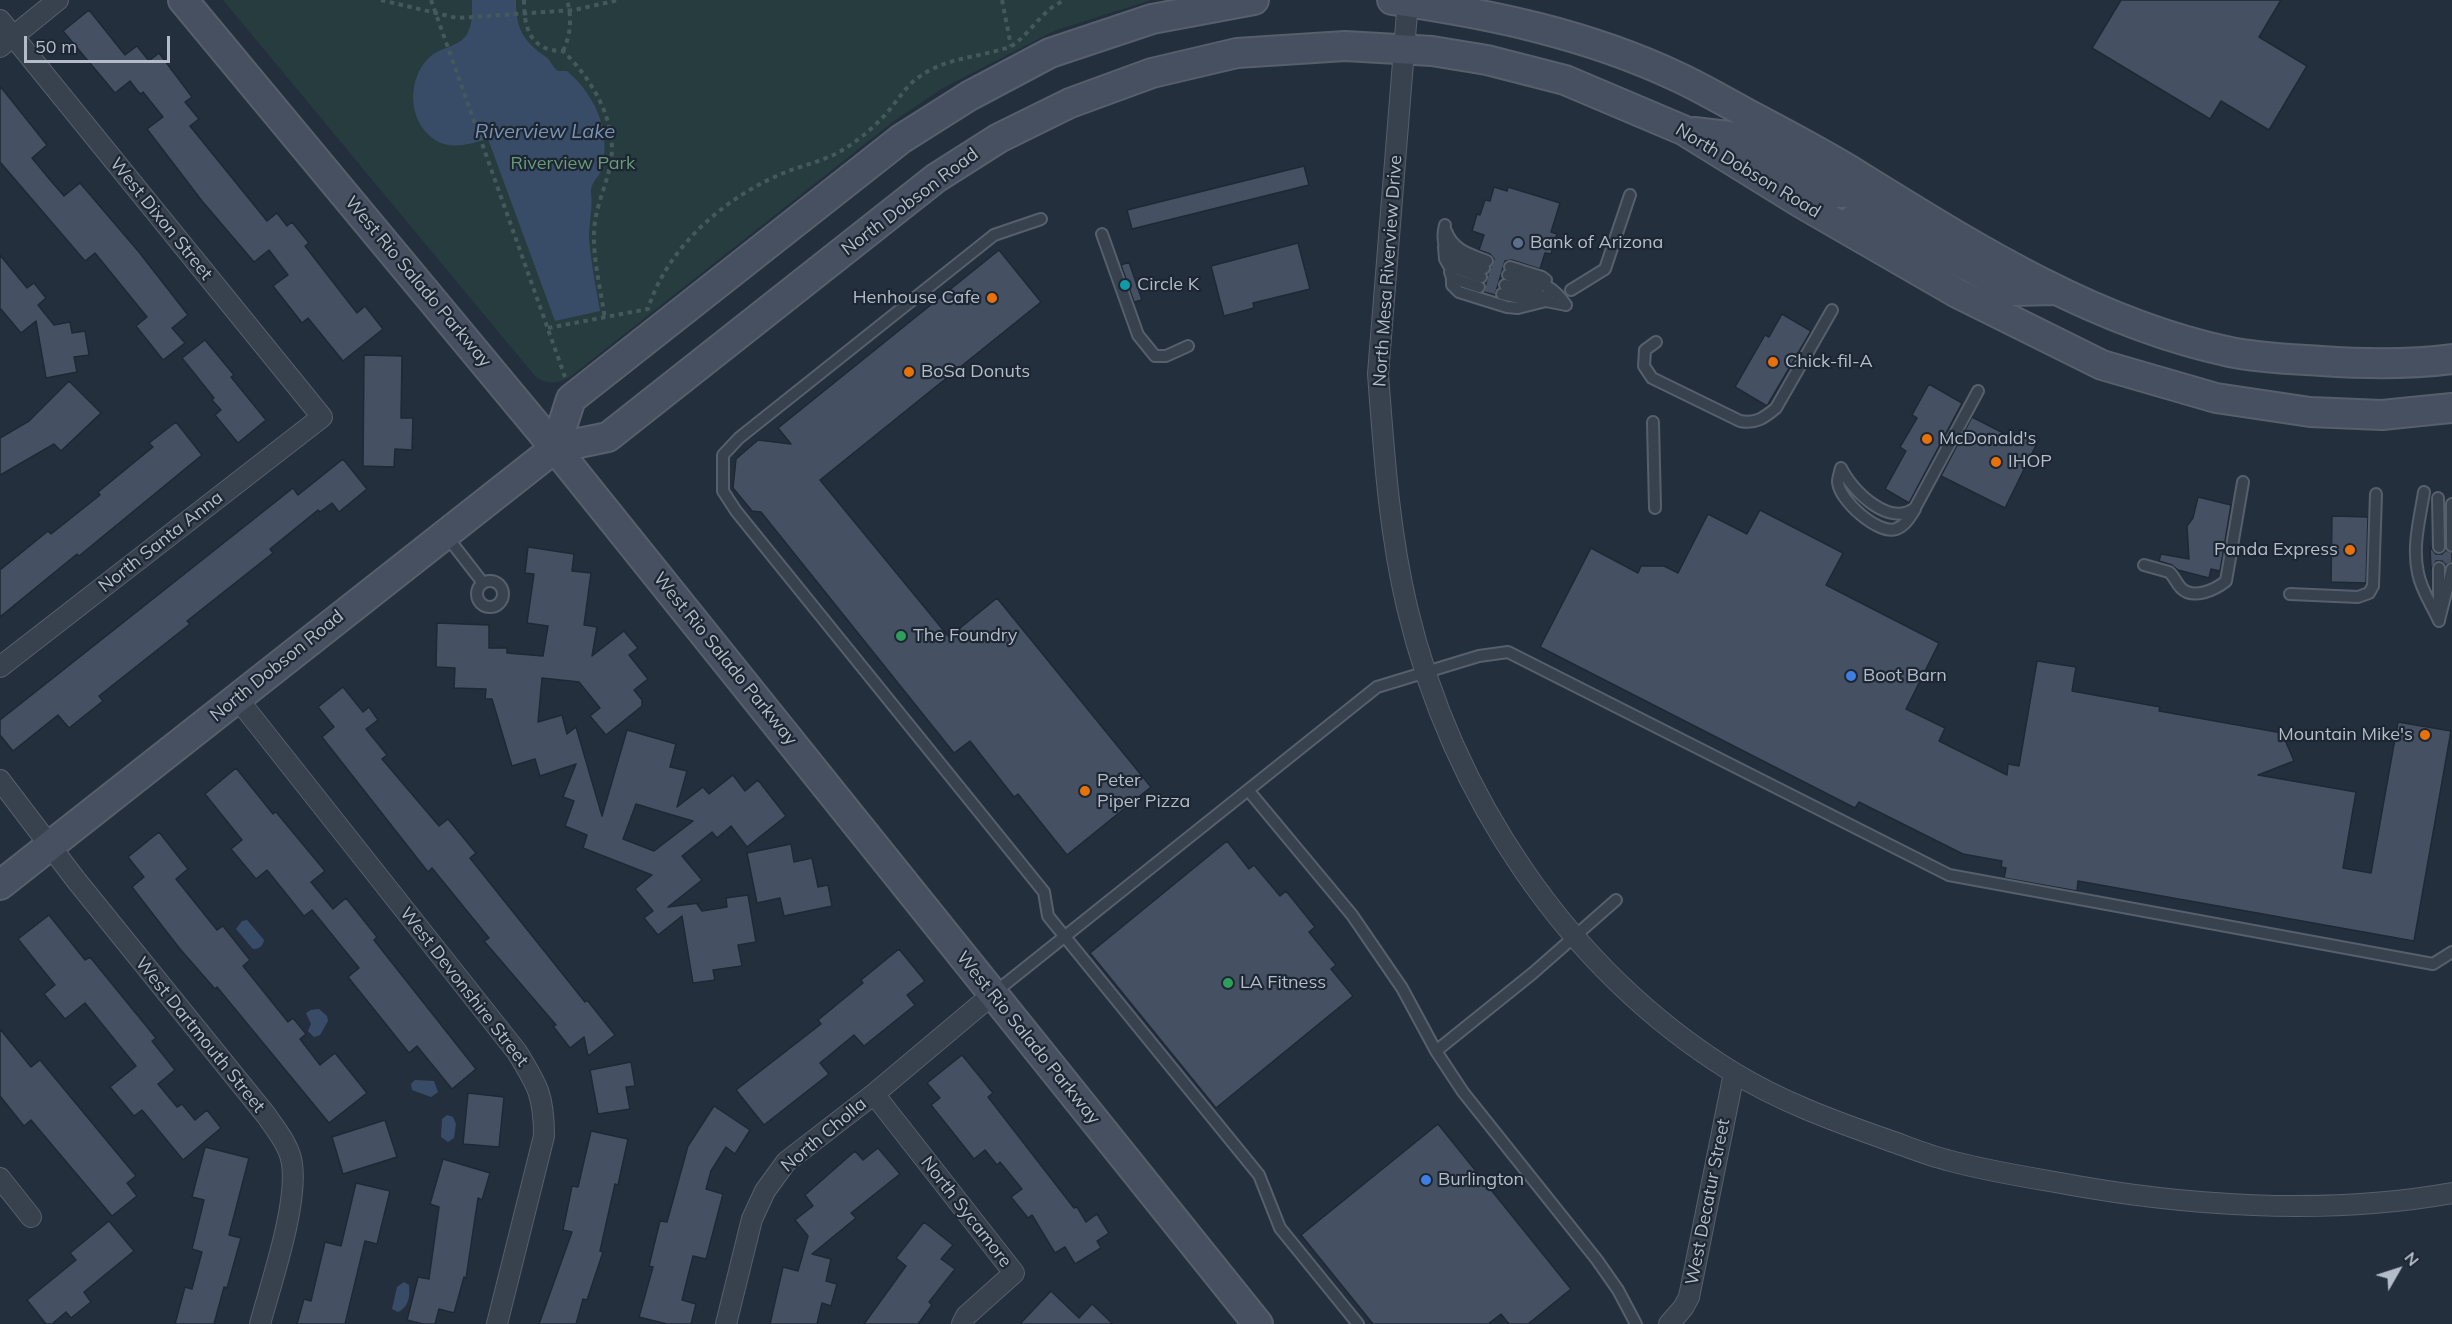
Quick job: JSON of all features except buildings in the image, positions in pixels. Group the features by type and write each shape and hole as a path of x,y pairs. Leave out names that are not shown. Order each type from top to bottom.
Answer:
{"main road":[{"name":"West Rio Salado Parkway","path":"183,0 555,448 1258,1324"},
{"path":"555,448 571,399 901,139 969,96 1050,53 1152,19 1254,0"},
{"path":"1403,1 1498,18 1582,39 1678,77 1829,158 2054,290 2124,320 2180,339 2231,352 2345,363 2396,364 2452,358"},
{"name":"North Dobson Road","path":"0,885 555,448 608,437 936,178 999,138 1070,103 1152,73 1237,53 1345,46 1432,51 1487,60 1565,80 1683,130 1957,293 2102,365 2216,398 2310,412 2382,414 2452,408"},
{"path":"1683,130 1737,137 1834,193 1852,193 1870,184"},
{"path":"1843,226 1856,218 1870,214 2014,291 2054,290"}],"street":[{"path":"7,42 58,0"},
{"name":"North Mesa Riverview Drive","path":"1403,1 1404,49 1378,374 1383,447 1394,540 1408,609 1440,710 1460,759 1487,813 1544,900 1574,936 1644,1008 1682,1038 1734,1073 1786,1100 1836,1121 1945,1160 2085,1188 2228,1203 2347,1205 2393,1202 2452,1193"},
{"name":"West Dixon Street","path":"0,20 7,42 322,417"},
{"name":"North Santa Anna","path":"0,667 322,417"},
{"name":"West Devonshire Street","path":"237,698 517,1052 535,1081 544,1107 544,1136 496,1324"},
{"name":"West Dartmouth Street","path":"0,780 49,846 266,1115 283,1140 292,1163 293,1186 289,1213 260,1324"},
{"name":"North Cholla","path":"726,1324 752,1219 765,1191 786,1162 874,1094 993,994"},
{"name":"West Decatur Street","path":"1669,1324 1689,1297 1734,1073"},
{"name":"North Sycamore","path":"874,1094 1014,1273 966,1316 962,1324"},
{"path":"0,1178 31,1217"}],"lane":[{"path":"1571,290 1605,269 1630,195"},
{"path":"1041,219 994,235 739,438 723,454 723,491 736,511 1044,892 1048,916 1259,1175 1280,1228 1358,1324"},
{"path":"1483,273 1451,242 1445,225 1442,236 1445,259 1452,285 1459,292 1508,307 1518,308 1546,301 1566,305"},
{"path":"1102,234 1138,335 1148,349 1155,356 1166,356 1188,346"},
{"path":"1444,247 1453,257 1483,273"},
{"path":"1450,272 1483,273"},
{"path":"1506,280 1541,282 1553,289 1566,305 1547,296 1520,298 1506,280"},
{"path":"1656,342 1645,350 1644,366 1652,378 1740,421 1751,423 1763,419 1776,408 1832,310"},
{"path":"1916,507 1907,514 1898,515 1880,507 1859,494 1847,482 1840,468 1838,482 1843,497 1857,512 1887,530 1897,529 1908,521 1916,507 1978,391"},
{"path":"1653,422 1655,508"},
{"path":"2144,565 2169,572 2181,588 2190,592 2203,593 2216,589 2226,581 2243,482"},
{"path":"2424,492 2416,533 2417,571 2422,588 2439,621"},
{"path":"2290,594 2358,597 2369,593 2373,585 2376,494"},
{"path":"2438,498 2439,547"},
{"path":"2452,504 2452,546"},
{"path":"445,534 483,583"},
{"path":"2439,568 2439,621"},
{"path":"2439,621 2452,569"},
{"path":"2439,621 2452,594"},
{"path":"993,994 1377,687 1479,656 1508,652 1949,875 2433,964 2452,952"},
{"path":"1248,790 1312,866 1383,957 1436,1051 1463,1092 1597,1260 1618,1290 1636,1324"},
{"path":"1436,1051 1616,900"}],"path":[{"path":"381,0 457,18 570,10 619,0"},
{"path":"431,0 567,382 578,394"},
{"path":"524,0 524,15 531,37 550,51 563,51 574,62 598,96 612,137 611,162 595,214 594,235 605,318"},
{"path":"563,51 569,39 570,10 567,0"},
{"path":"1002,0 1012,54"},
{"path":"548,328 648,309 655,286 672,260 702,225 730,203 784,172 818,162 860,138 884,116 916,79 936,65 1011,46 1049,9 1064,0"}],"green space":[{"name":"Riverview Park","path":"223,0 1151,0 1054,31 943,88 894,121 570,377 552,383 535,376"}],"water":[{"name":"Riverview Lake","path":"472,0 516,0 519,27 526,40 548,58 558,71 567,71 577,81 599,115 603,128 604,155 602,169 591,189 589,238 600,311 555,321 488,139 463,145 447,145 432,138 425,131 415,113 413,92 419,72 431,56 465,37 471,24"},
{"path":"247,920 264,940 257,948 253,949 236,929 242,921"},
{"path":"319,1009 327,1016 328,1021 320,1035 314,1037 308,1031 311,1024 306,1013"},
{"path":"415,1080 434,1081 438,1092 431,1097 412,1090 411,1084"},
{"path":"447,1115 453,1117 456,1124 454,1138 448,1142 441,1137 442,1119"},
{"path":"404,1282 409,1285 409,1297 407,1304 398,1312 392,1309 397,1287"}],"place":[{"name":"Bank of Arizona","path":"1518,243"},
{"name":"Circle K","path":"1125,285"},
{"name":"Henhouse Cafe","path":"992,298"},
{"name":"Chick-fil-A","path":"1773,362"},
{"name":"BoSa Donuts","path":"909,372"},
{"name":"McDonald's","path":"1927,439"},
{"name":"IHOP","path":"1996,462"},
{"name":"Panda Express","path":"2350,550"},
{"name":"The Foundry","path":"901,636"},
{"name":"Boot Barn","path":"1851,676"},
{"name":"Mountain Mike's","path":"2425,735"},
{"name":"Peter Piper Pizza","path":"1085,791"},
{"name":"LA Fitness","path":"1228,983"},
{"name":"Burlington","path":"1426,1180"}]}
